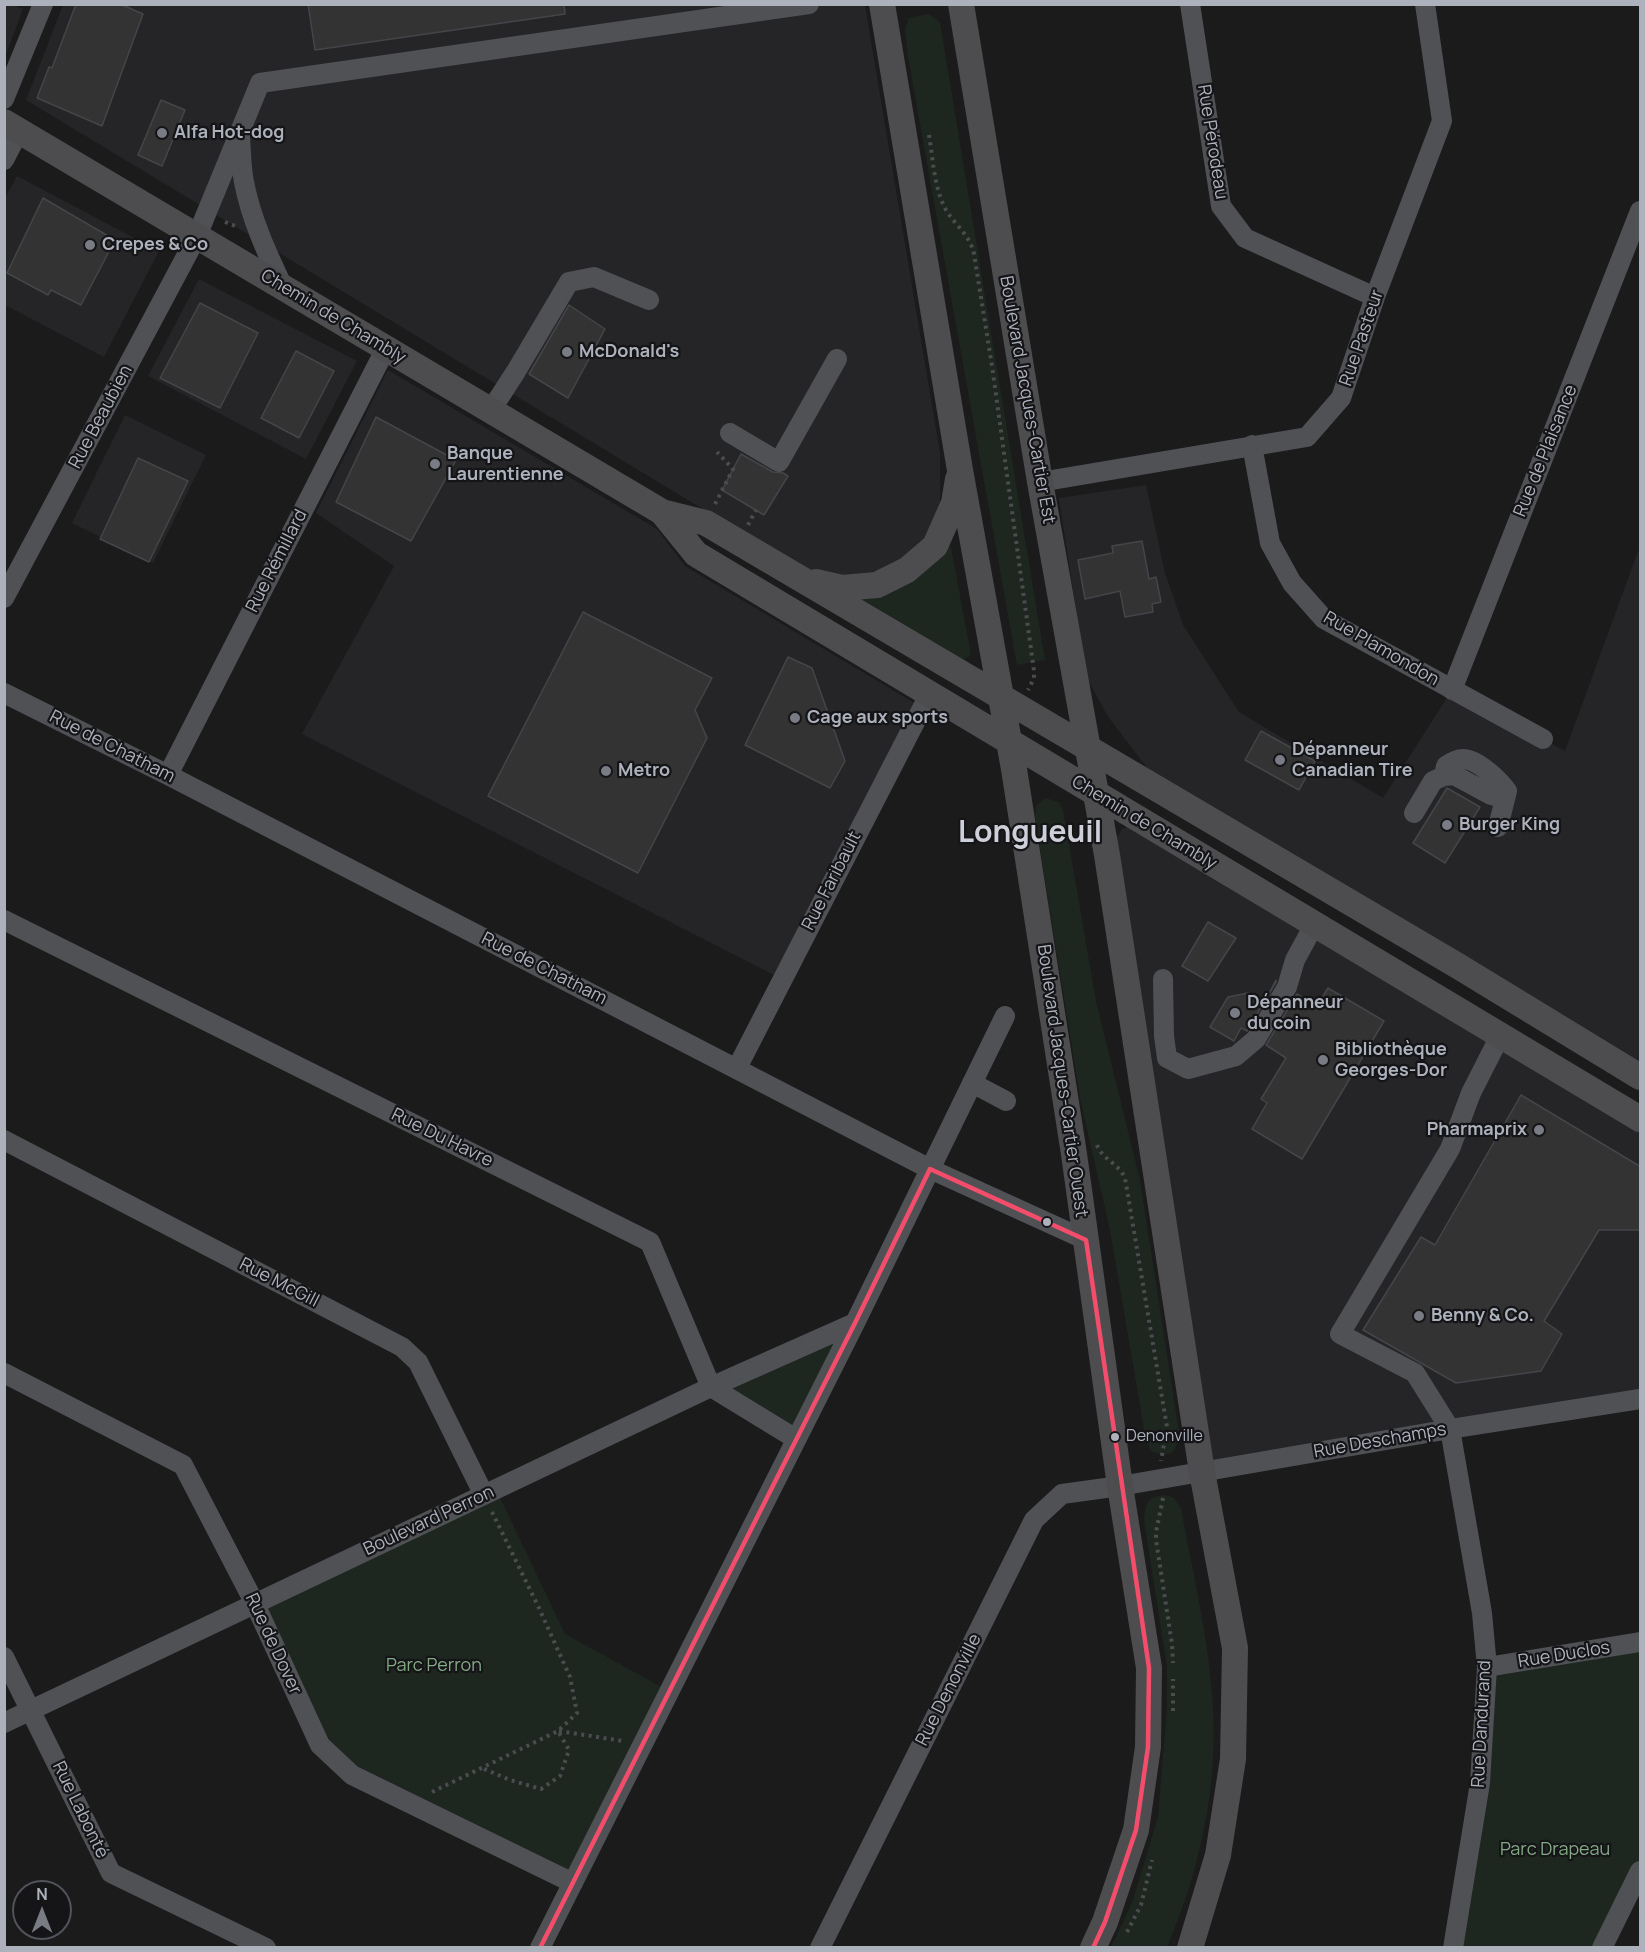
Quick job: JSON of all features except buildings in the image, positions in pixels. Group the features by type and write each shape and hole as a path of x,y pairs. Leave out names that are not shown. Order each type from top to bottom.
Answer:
{"main road":[{"path":"882,4 960,470 1010,743"},
{"name":"Boulevard Jacques-Cartier Est","path":"961,4 1040,482 1096,794"},
{"name":"Chemin de Chambly","path":"12,127 662,512 706,523 1000,695 1032,717 1089,748 1641,1077"},
{"path":"798,578 844,588 876,585 907,570 935,546 954,503 960,470"},
{"name":"Chemin de Chambly","path":"662,512 696,554 1641,1119"},
{"name":"Boulevard Jacques-Cartier Ouest","path":"1010,743 1149,1668 1148,1748 1136,1830 1105,1922 1093,1947"},
{"path":"1096,794 1202,1472 1235,1648 1233,1759 1218,1856 1190,1947"},
{"path":"1107,855 1122,829 1142,822"}],"street":[{"path":"4,99 43,4"},
{"name":"Rue Beaubien","path":"4,598 197,236 260,83 809,4"},
{"name":"Rue Pérodeau","path":"1190,4 1221,206 1245,238 1375,297"},
{"name":"Rue Pasteur","path":"1040,482 1307,437 1341,398 1375,297 1442,121 1425,4"},
{"path":"4,160 12,127"},
{"path":"239,132 244,180 252,214 283,287"},
{"name":"Rue de Plaisance","path":"1452,690 1641,212"},
{"path":"491,410 569,282 594,277 649,300"},
{"name":"Rue Rémillard","path":"168,775 386,348"},
{"path":"730,433 779,462 837,358"},
{"name":"Rue Plamondon","path":"1252,445 1270,543 1292,583 1324,619 1542,739"},
{"name":"Rue de Chatham","path":"4,693 168,775 930,1169 1086,1240"},
{"name":"Rue Faribault","path":"737,1068 929,695"},
{"path":"1414,813 1433,781 1454,775 1491,795 1505,799 1498,827"},
{"name":"Rue Du Havre","path":"4,920 650,1242 711,1387"},
{"path":"1163,979 1164,1036 1167,1058 1188,1069 1236,1056 1256,1039 1287,987 1295,960 1314,925"},
{"path":"540,1947 855,1323 1005,1016"},
{"path":"1450,1429 1415,1373 1340,1334 1450,1149 1471,1093 1500,1036"},
{"path":"972,1083 1006,1101"},
{"name":"Rue McGill","path":"4,1140 402,1347 418,1362 484,1495"},
{"name":"Boulevard Perron","path":"4,1723 711,1387 855,1323"},
{"name":"Rue de Dover","path":"4,1372 183,1465 255,1604 320,1745 352,1775 573,1883"},
{"path":"711,1387 796,1438"},
{"name":"Rue Deschamps","path":"1120,1486 1450,1429 1641,1399"},
{"name":"Rue Dandurand","path":"1450,1429 1482,1613 1487,1667 1480,1783 1453,1947"},
{"name":"Rue Denonville","path":"820,1947 1034,1520 1062,1494 1120,1486"},
{"name":"Rue Duclos","path":"1487,1667 1641,1642"},
{"name":"Rue Labonté","path":"4,1657 111,1873 266,1947"},
{"path":"1602,1947 1641,1871"}],"path":[{"name":"Boulevard Jacques-Cartier Est","path":"929,135 940,193 946,210 972,243 992,366 1034,671"},
{"path":"706,523 733,470 717,452"},
{"path":"409,1803 558,1731 577,1713 570,1677 484,1495"},
{"path":"558,1731 642,1744"},
{"path":"482,1768 510,1780 541,1789 560,1776 569,1750 558,1731"}],"shaded area":[{"path":"5,4 23,9 5,57"},
{"path":"63,5 865,5 940,453 940,505 928,536 906,560 877,576 812,575 26,100"},
{"path":"17,176 159,251 104,357 5,305 4,200"},
{"path":"199,279 357,361 306,459 148,376"},
{"path":"388,370 657,529 685,566 916,704 774,975 302,734 394,566 316,513"},
{"path":"125,415 206,455 153,563 72,523"},
{"path":"1146,485 1165,573 1183,625 1239,712 1383,798 1452,690 1565,751 1640,546 1640,1077 1148,769 1109,718 1086,677 1059,498"},
{"path":"1142,822 1640,1119 1640,1399 1202,1472 1107,855 1122,829"}],"green space":[{"path":"929,14 940,22 1045,660 1017,665 908,57 905,29 909,18"},
{"path":"945,544 951,547 971,655 963,660 852,598"},
{"path":"1045,798 1059,802 1063,810 1096,1001 1140,1180 1179,1432 1178,1443 1172,1453 1162,1455 1151,1451 1146,1441 1110,1230 1081,1103 1035,818 1036,806"},
{"path":"855,1323 796,1439 711,1387"},
{"name":"Parc Perron","path":"496,1489 565,1634 669,1691 573,1883 352,1775 320,1745 255,1604"},
{"path":"1165,1495 1174,1498 1181,1508 1207,1647 1214,1725 1210,1791 1190,1886 1167,1947 1111,1947 1132,1903 1158,1817 1167,1706 1167,1667 1144,1520 1148,1502 1154,1497"},
{"name":"Parc Drapeau","path":"1640,1642 1640,1871 1602,1947 1453,1948 1487,1667"}],"transit line":[{"path":"540,1948 855,1323 930,1169 1086,1240 1149,1668 1148,1747 1136,1830 1105,1922 1093,1948"}],"place":[{"name":"Alfa Hot-dog","path":"162,133"},
{"name":"Crepes & Co","path":"90,245"},
{"name":"McDonald's","path":"567,352"},
{"name":"Banque Laurentienne","path":"435,464"},
{"name":"Cage aux sports","path":"795,718"},
{"name":"Dépanneur Canadian Tire","path":"1280,760"},
{"name":"Metro","path":"606,771"},
{"name":"Burger King","path":"1447,825"},
{"name":"Dépanneur du coin","path":"1235,1013"},
{"name":"Bibliothèque Georges-Dor","path":"1323,1060"},
{"name":"Pharmaprix","path":"1539,1130"},
{"name":"Benny & Co.","path":"1419,1316"},
{"name":"Denonville","path":"1115,1437"}],"district":[{"name":"Longueuil","path":"1030,834"}]}
